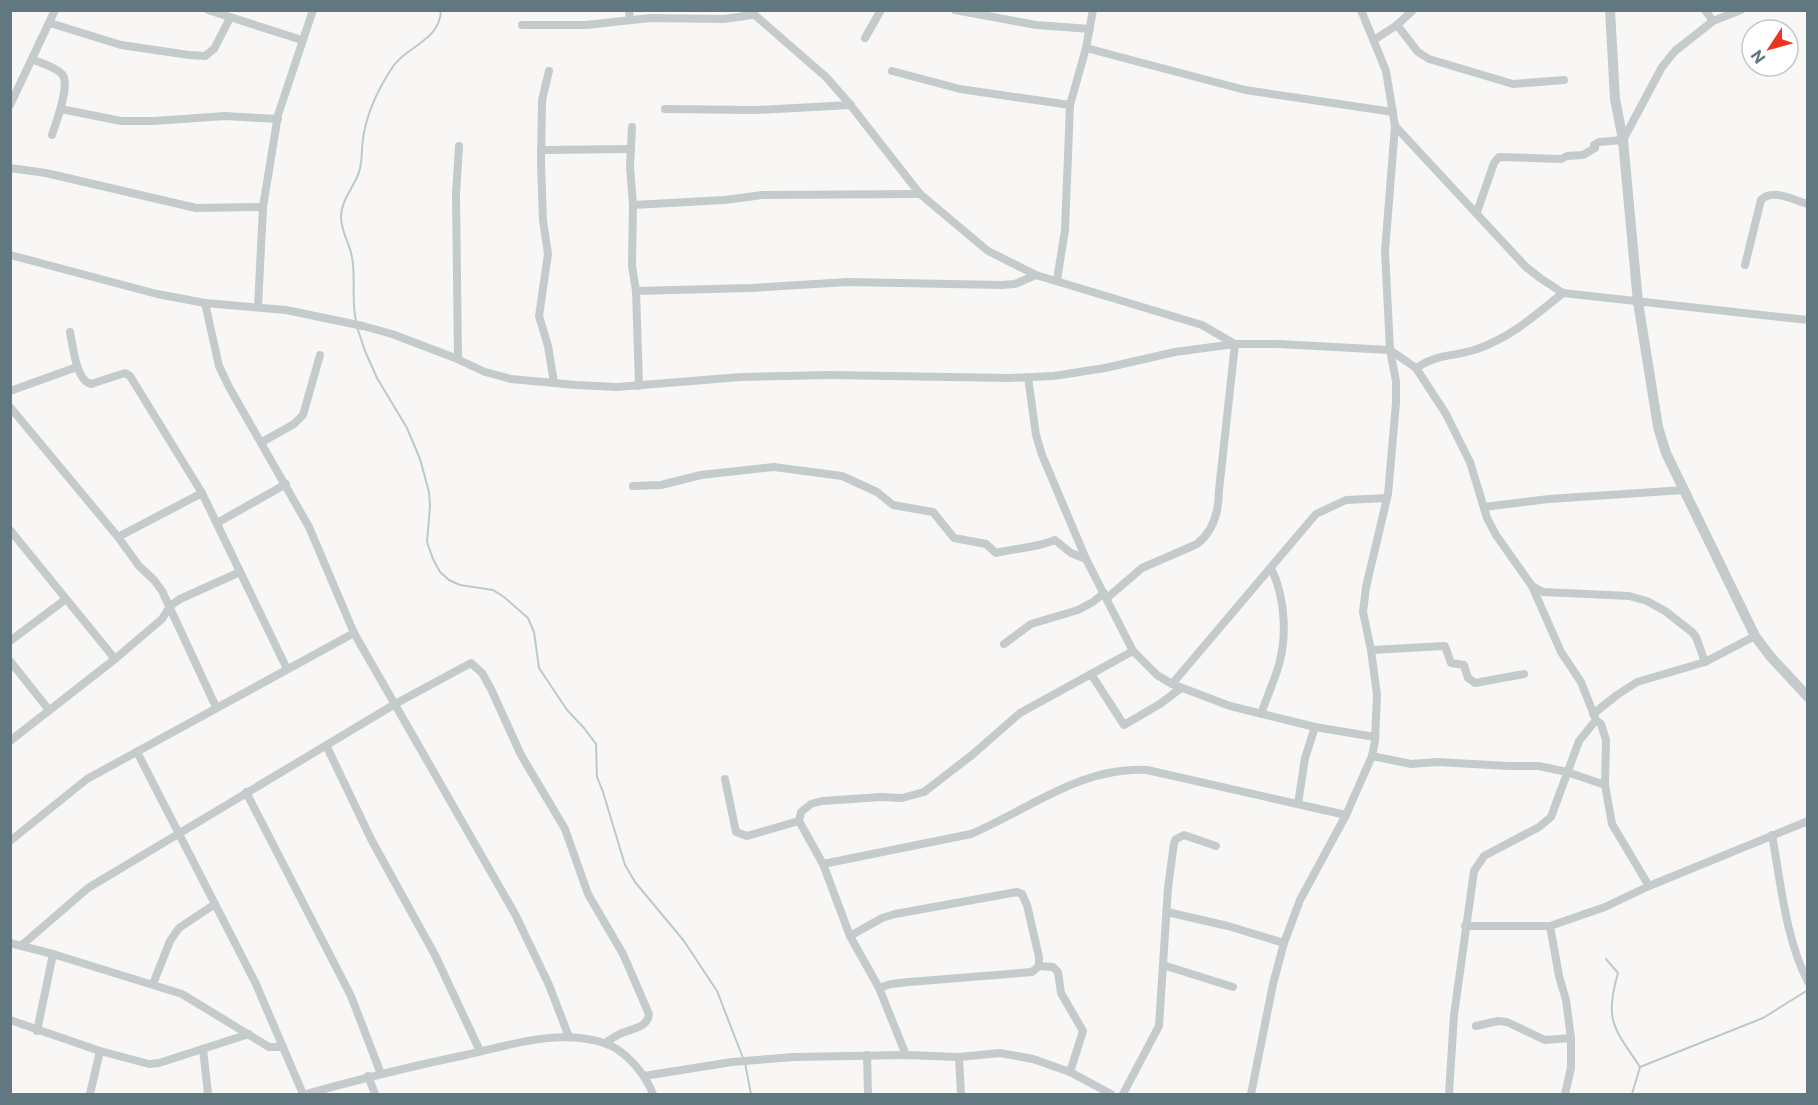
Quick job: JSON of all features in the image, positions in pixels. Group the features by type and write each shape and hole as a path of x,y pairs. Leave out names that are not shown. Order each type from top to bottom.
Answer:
{"street":[{"path":"10,105 56,10"},
{"path":"208,10 302,40"},
{"path":"258,307 262,207 278,119 313,10"},
{"path":"629,10 630,20"},
{"path":"865,38 881,10"},
{"path":"955,10 1036,25 1090,29"},
{"path":"1057,280 1065,230 1070,105 1086,48 1093,10"},
{"path":"1251,1095 1273,984 1284,943 1300,900 1346,815 1372,756 1375,738 1377,695 1363,612 1366,587 1387,498 1396,403 1396,381 1390,350 1385,251 1395,126 1386,70 1361,10"},
{"path":"1374,40 1397,25 1413,10"},
{"path":"1610,10 1615,99 1623,140 1638,302 1658,427 1666,453 1755,636 1808,697"},
{"path":"1705,10 1713,21"},
{"path":"1623,140 1662,67 1676,51 1713,21 1741,10"},
{"path":"522,25 586,25 659,18 724,19 751,13 826,77 851,105 920,194 988,251 1036,275 1202,325 1235,344"},
{"path":"50,23 121,45 189,56 204,56 214,49 230,18"},
{"path":"1397,25 1418,52 1439,62 1513,84 1564,80"},
{"path":"1086,48 1245,90 1393,112"},
{"path":"32,59 61,72 64,78 61,109 52,135"},
{"path":"549,71 542,100 543,220 548,254 540,322 548,346 554,383"},
{"path":"892,71 960,89 1070,105"},
{"path":"665,109 755,110 851,105"},
{"path":"61,109 120,121 225,116 278,119"},
{"path":"1395,126 1526,267 1563,293 1808,320"},
{"path":"632,127 632,266 636,291 639,386"},
{"path":"1477,212 1494,163 1499,157 1561,159 1567,156 1583,155 1599,142 1623,140"},
{"path":"458,359 456,194 459,146"},
{"path":"541,150 631,149"},
{"path":"10,168 57,176 196,208 262,207"},
{"path":"1745,265 1761,200 1765,196 1772,193 1808,204"},
{"path":"633,206 725,200 762,195 920,194"},
{"path":"10,255 157,294 205,303 286,310 363,326 392,334 458,359 485,372 511,379 554,383 617,387 741,377 1054,376 1105,368 1175,352 1235,344 1390,350 1416,368 1442,406 1470,462 1484,507 1496,535 1532,586 1562,652 1581,682 1594,717 1601,724 1606,740 1605,785 1612,824 1649,886"},
{"path":"636,291 751,288 848,282 1001,285 1015,284 1036,275"},
{"path":"1416,368 1433,358 1476,349 1510,335 1563,293"},
{"path":"205,303 219,366 229,387 286,484 316,542 354,633 515,914 549,985 569,1036"},
{"path":"70,332 77,367 87,384 125,373 130,376 202,493 287,669"},
{"path":"1004,644 1030,624 1078,610 1105,596 1142,568 1197,544 1203,539 1211,528 1219,508 1235,344"},
{"path":"262,442 294,424 303,415 320,355"},
{"path":"10,391 77,367"},
{"path":"1028,376 1036,435 1042,455 1086,559 1133,651 1158,675 1172,684 1230,706 1315,727 1375,738"},
{"path":"10,407 118,537 139,566 162,591 216,707"},
{"path":"633,486 661,485 701,475 774,467 842,476 877,492 893,505 933,512 954,538 986,544 996,553 1015,548 1025,549 1055,540 1071,553 1086,559"},
{"path":"217,523 286,484"},
{"path":"1484,507 1549,499 1684,490"},
{"path":"118,537 202,493"},
{"path":"1172,684 1316,514 1346,500 1387,498"},
{"path":"10,530 115,659"},
{"path":"1261,714 1277,672 1283,640 1282,604 1278,583 1271,568"},
{"path":"10,741 115,659 162,619 170,606 180,599 240,572"},
{"path":"1532,586 1543,592 1629,596 1647,601 1665,611 1692,632 1705,662"},
{"path":"10,641 66,599"},
{"path":"10,842 87,779 354,633"},
{"path":"1449,1095 1454,1015 1465,926 1474,871 1479,860 1551,817 1580,741 1594,717 1617,695 1637,682 1705,662 1755,636"},
{"path":"1371,650 1445,646 1451,663 1464,665 1468,678 1475,683 1524,674"},
{"path":"906,1055 879,988 850,936 824,864 799,821 799,815 803,809 822,801 902,798 924,792 972,755 1020,713 1133,651"},
{"path":"10,661 49,710"},
{"path":"22,945 88,888 395,704 471,663 482,673 492,689 521,755 565,829 588,894 623,954 649,1014 648,1021 643,1026 618,1034 605,1043"},
{"path":"1091,674 1124,725 1160,704 1181,688"},
{"path":"1298,804 1305,758 1315,727"},
{"path":"326,745 372,841 435,955 480,1051"},
{"path":"137,752 256,984 305,1095 368,1076 521,1042 569,1036 605,1043 622,1054 644,1076 653,1095"},
{"path":"1372,756 1411,764 1437,762 1539,766 1567,772 1605,785"},
{"path":"824,864 971,834 1048,794 1084,780 1131,769 1146,770 1346,815"},
{"path":"725,778 736,832 747,836 799,821"},
{"path":"246,792 351,996 381,1074"},
{"path":"1465,926 1550,927 1605,907 1649,886 1808,821"},
{"path":"1123,1095 1154,1040 1159,1026 1168,888 1176,838 1184,835 1216,846"},
{"path":"1772,835 1788,920 1802,970 1808,982"},
{"path":"850,936 882,918 895,914 1017,892 1022,894 1028,905 1039,966"},
{"path":"153,984 170,941 179,928 215,904"},
{"path":"1167,912 1228,926 1284,943"},
{"path":"1550,927 1566,1000 1571,1038 1571,1068 1566,1095"},
{"path":"10,943 182,994 269,1047 283,1047"},
{"path":"37,1031 53,954"},
{"path":"1163,965 1233,987"},
{"path":"879,988 909,982 1032,972 1039,966 1053,967 1058,972 1061,993 1083,1031 1070,1072"},
{"path":"10,1020 100,1052 149,1064 249,1034"},
{"path":"1476,1026 1498,1021 1507,1022 1545,1040 1571,1038"},
{"path":"203,1049 208,1095"},
{"path":"90,1095 100,1052"},
{"path":"644,1076 732,1062 776,1058 867,1055 959,1057 1000,1053 1033,1059 1070,1072 1111,1095"},
{"path":"867,1055 868,1095"},
{"path":"959,1057 961,1095"},
{"path":"368,1076 375,1095"}],"waterway":[{"path":"356,321 353,265 341,222 343,206 360,171 367,121 381,86 396,63 435,30 441,10"},
{"path":"357,327 377,378 407,428 420,459 429,492 427,542 433,559 440,572 449,580 460,585 493,590 528,618 534,632 539,668 567,710 596,744 597,777 625,865 635,882 684,941 717,991 743,1058"},
{"path":"1606,959 1618,973 1612,1002 1614,1023 1640,1067"},
{"path":"1632,1094 1640,1067 1763,1018 1808,990"},
{"path":"745,1063 751,1094"}]}
